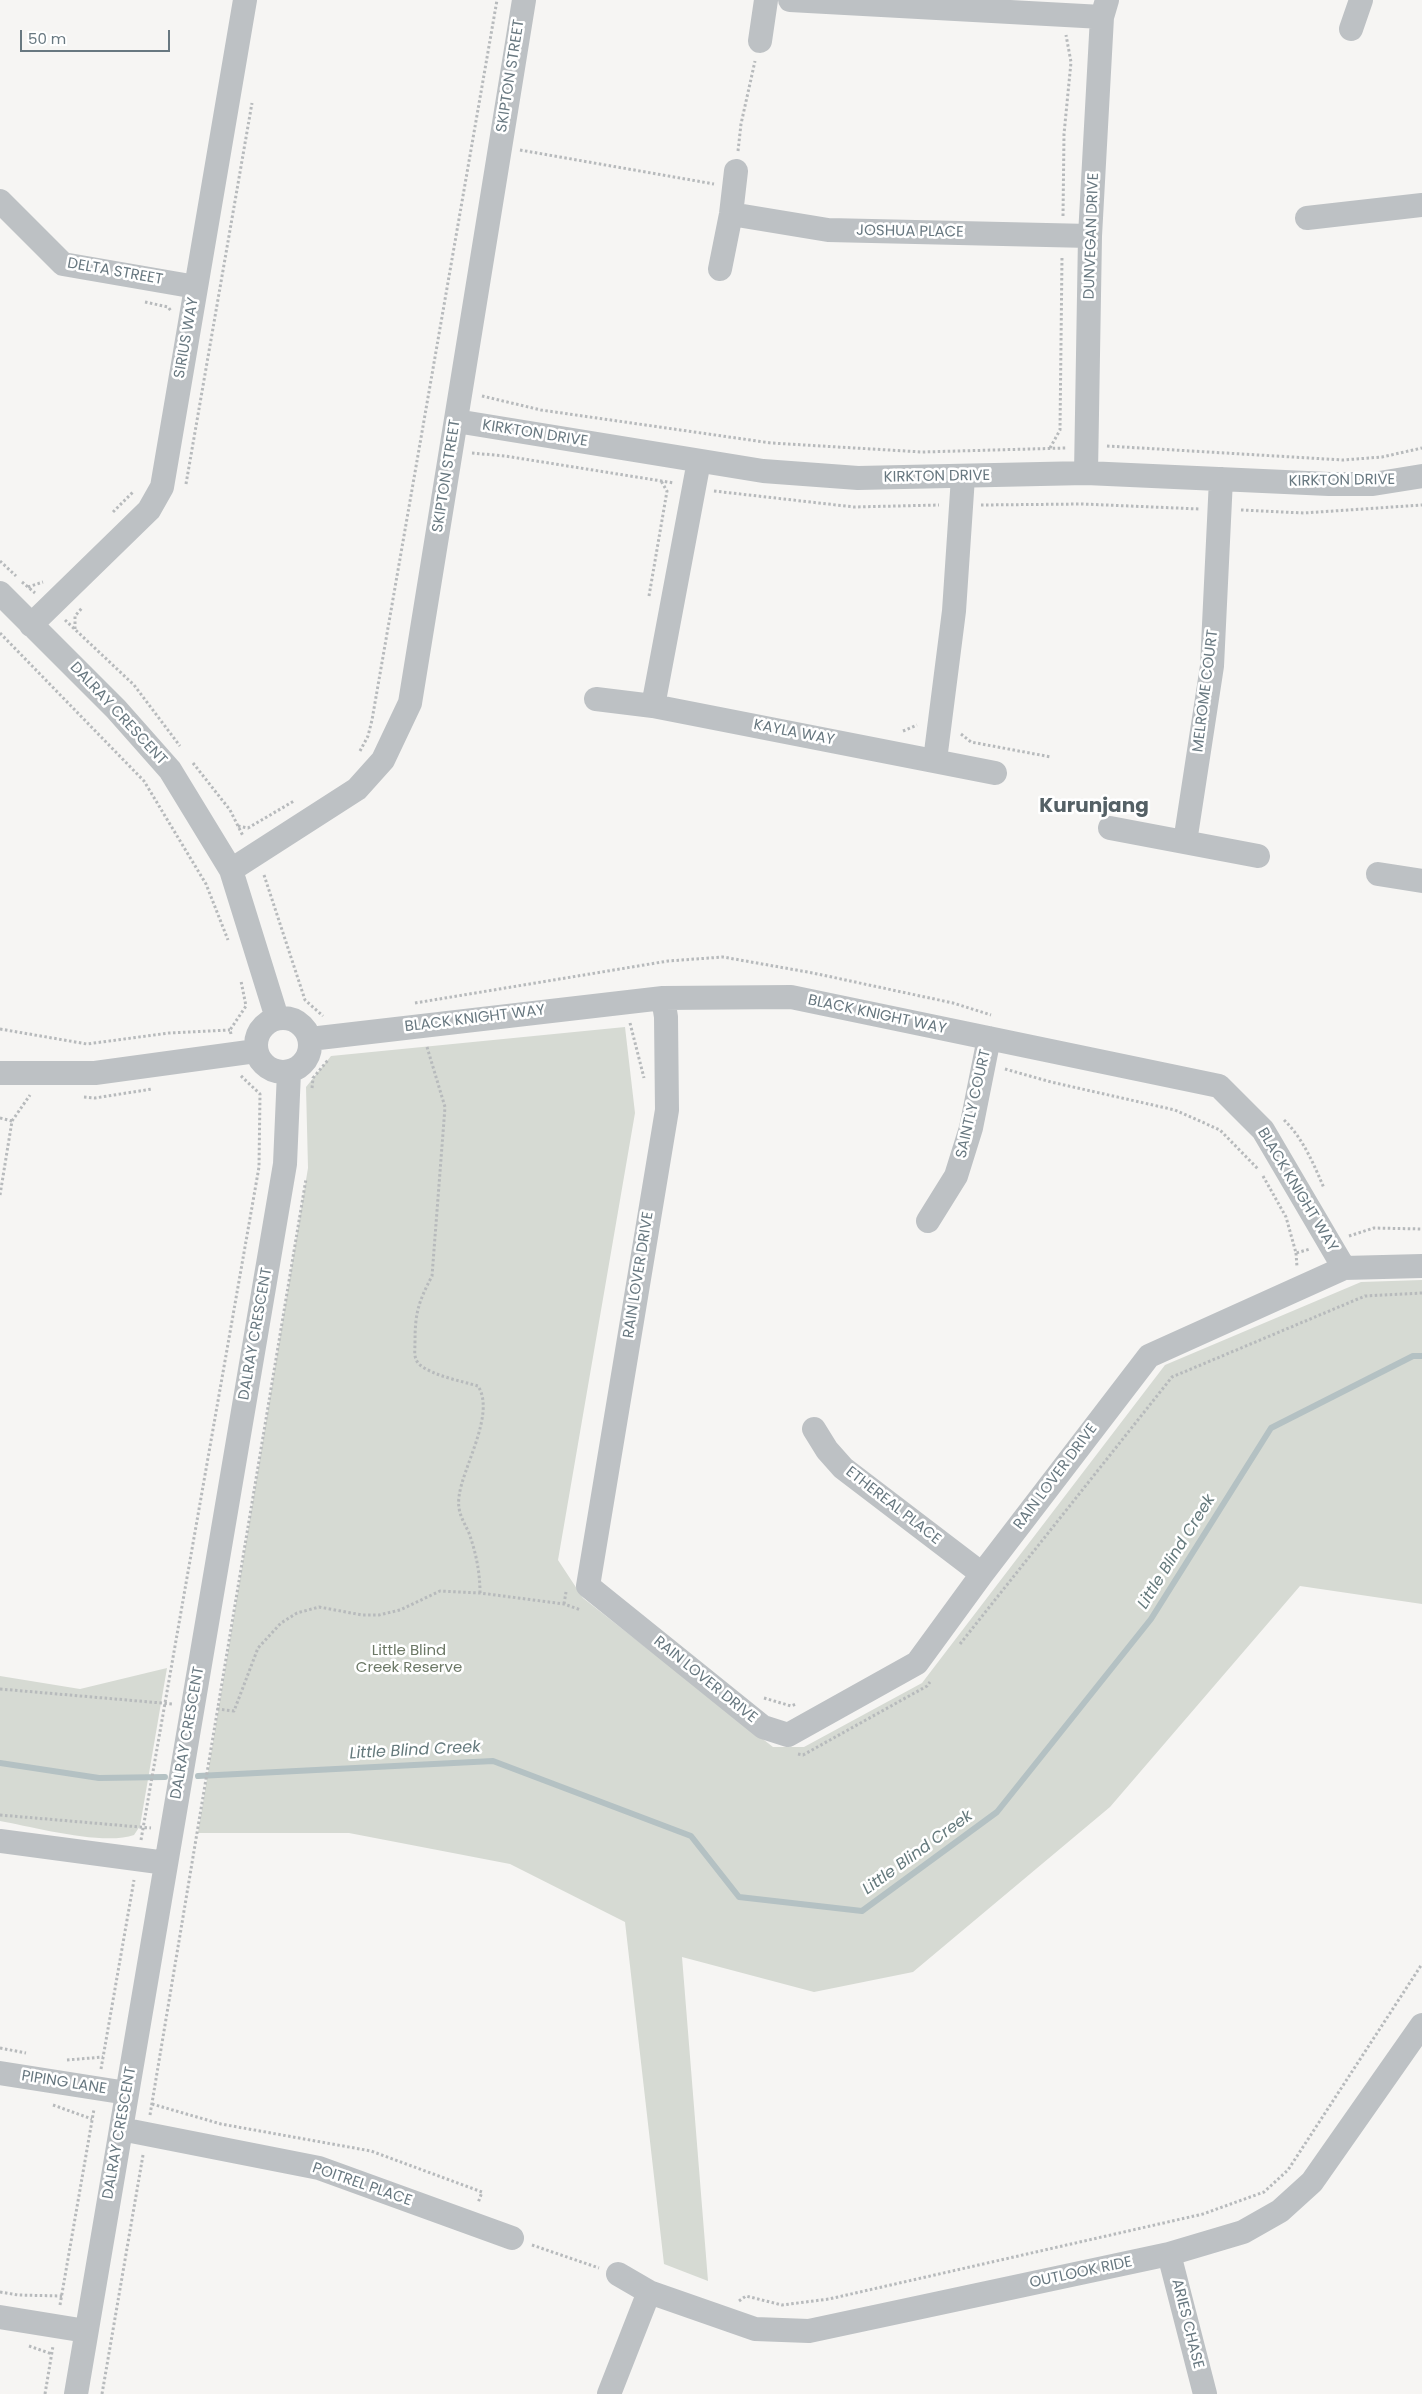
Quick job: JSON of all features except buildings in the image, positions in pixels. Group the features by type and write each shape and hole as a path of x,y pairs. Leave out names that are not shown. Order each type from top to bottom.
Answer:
{"street":[{"name":"SIRIUS WAY","path":"31,625 149,510 162,487 188,285 246,0"},
{"name":"SKIPTON STREET","path":"231,870 263,866 357,790 383,760 410,703 524,0"},
{"path":"760,42 766,0"},
{"path":"790,0 1105,8"},
{"path":"1351,29 1361,0"},
{"name":"DUNVEGAN DRIVE","path":"1086,473 1090,236 1105,8"},
{"path":"720,269 731,214 736,171"},
{"name":"DELTA STREET","path":"0,200 63,264 188,285"},
{"path":"1307,218 1422,205"},
{"name":"JOSHUA PLACE","path":"731,214 828,230 1090,236"},
{"name":"KIRKTON DRIVE","path":"456,421 763,471 858,478 1086,473 1221,480 1373,484 1422,476"},
{"path":"653,706 700,461"},
{"path":"935,760 954,611 971,508 963,476"},
{"name":"MELROME COURT","path":"1185,842 1212,666 1221,480"},
{"name":"DALRAY CRESCENT","path":"0,593 116,709 170,770 231,870 277,1018"},
{"name":"KAYLA WAY","path":"596,699 653,706 994,773"},
{"path":"1110,828 1258,856"},
{"path":"1378,874 1422,881"},
{"name":"BLACK KNIGHT WAY","path":"319,1038 791,997 1219,1086 1263,1130 1344,1268"},
{"name":"RAIN LOVER DRIVE","path":"664,1007 667,1110 588,1586 764,1727 788,1735 917,1663 982,1574 1149,1356 1344,1268 1422,1266"},
{"path":"0,1073 95,1073 241,1064 260,1059 272,1070 289,1072 303,1063 319,1038 306,1031 294,1020 277,1018 268,1021 257,1034 241,1064"},
{"name":"SAINTLY COURT","path":"928,1221 956,1176 971,1128 989,1038"},
{"name":"DALRAY CRESCENT","path":"76,2394 285,1164 289,1072"},
{"name":"ETHEREAL PLACE","path":"814,1429 843,1468 982,1574"},
{"path":"0,1841 166,1863"},
{"name":"OUTLOOK RIDE","path":"618,2274 649,2292 755,2329 809,2331 1169,2254 1243,2232 1286,2206 1312,2182 1422,2025"},
{"name":"PIPING LANE","path":"0,2073 127,2093"},
{"name":"POITREL PLACE","path":"121,2129 319,2168 512,2238"},
{"name":"ARIES CHASE","path":"1169,2254 1205,2394"},
{"path":"610,2394 649,2292"},
{"path":"0,2317 86,2331"}],"path":[{"path":"358,756 368,736 372,720 497,0"},
{"path":"513,149 722,185 736,171 747,88 760,42"},
{"path":"174,316 188,285"},
{"path":"473,394 541,410 771,443 922,452 1063,448 1086,445 1353,460 1382,458 1422,448"},
{"path":"470,452 505,456 728,493 854,507 971,508 1083,504 1304,513 1422,504"},
{"path":"648,604 667,492 660,481"},
{"path":"106,519 139,486"},
{"path":"971,508 985,506"},
{"path":"0,561 134,685 182,748"},
{"path":"28,587 43,582 49,576"},
{"path":"0,633 144,781 206,884 230,945"},
{"path":"898,731 906,731 917,726 918,716"},
{"path":"957,731 972,742 1051,757"},
{"path":"188,756 230,810 263,866 305,1000 325,1018 319,1038 331,1056 313,1078 312,1097"},
{"path":"238,826 248,828 298,799"},
{"path":"230,1030 246,1006 241,980"},
{"path":"629,1021 664,1007"},
{"path":"0,1029 87,1044 169,1033 230,1030"},
{"path":"150,1785 259,1167 260,1094 241,1064 230,1030"},
{"path":"426,1044 445,1106 432,1276 421,1296 415,1315 415,1359 420,1365 437,1373 478,1386 482,1392 482,1412 473,1452 459,1495 458,1510 468,1532 478,1563 480,1593"},
{"path":"984,1063 1051,1082 1175,1110 1220,1130 1257,1166 1286,1217 1296,1253 1374,1228 1422,1230"},
{"path":"78,1096 95,1098 153,1089"},
{"path":"0,1195 12,1121 32,1091"},
{"path":"0,1118 12,1121"},
{"path":"102,2394 208,1773 306,1176"},
{"path":"957,1648 1172,1377 1365,1296 1422,1293"},
{"path":"0,1689 193,1705 234,1711 258,1648 281,1623 297,1613 319,1608 362,1615 379,1615 400,1610 440,1591 480,1593 564,1604 584,1611"},
{"path":"794,1754 803,1755 927,1686 933,1678"},
{"path":"0,1815 198,1833"},
{"path":"736,2304 746,2296 782,2305 829,2299 1203,2214 1264,2192 1288,2170 1422,1964"},
{"path":"0,2048 29,2054"},
{"path":"57,2059 103,2057"},
{"path":"512,2238 618,2274"},
{"path":"0,2292 18,2295 62,2296"}],"green space":[{"name":"Little Blind Creek Reserve","path":"625,1027 635,1113 558,1560 583,1598 773,1747 804,1747 922,1683 1165,1365 1361,1282 1422,1280 1422,1604 1300,1586 1110,1807 913,1972 814,1992 682,1957 708,2281 664,2264 625,1922 510,1864 349,1833 198,1833 308,1168 306,1087 331,1056"},
{"path":"167,1668 140,1826 134,1835 121,1838 87,1837 0,1821 0,1676 80,1689"}],"waterway":[{"name":"Little Blind Creek","path":"198,1776 493,1761 691,1836 739,1897 862,1911 997,1812 1151,1619 1271,1428 1413,1356 1422,1356"},
{"name":"Little Blind Creek","path":"0,1763 99,1778 165,1777"}],"district":[{"name":"Kurunjang","path":"1094,807"}]}
